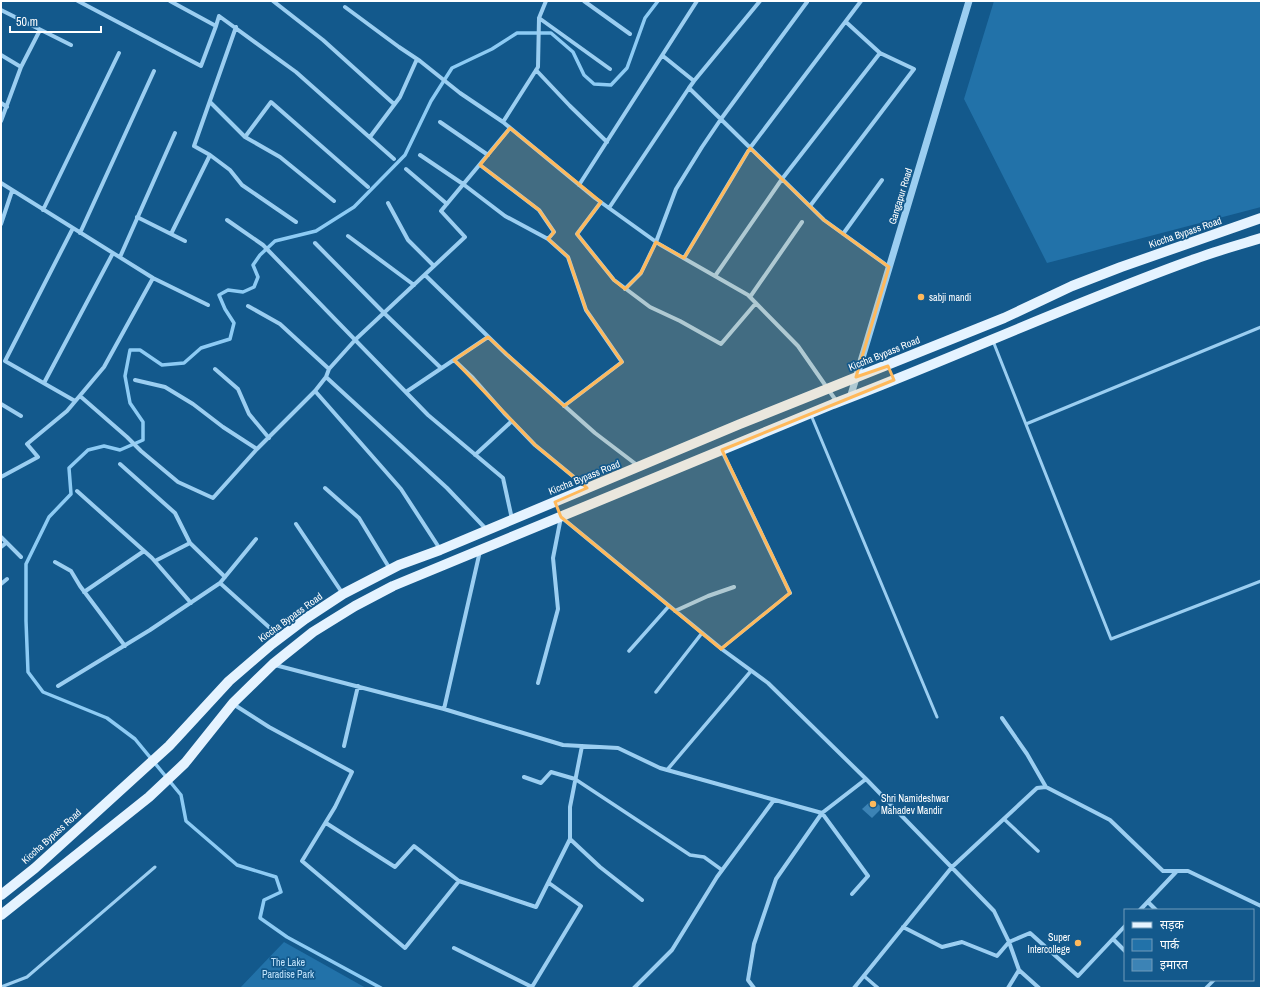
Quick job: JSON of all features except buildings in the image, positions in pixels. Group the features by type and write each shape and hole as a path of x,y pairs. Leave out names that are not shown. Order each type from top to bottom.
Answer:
{"main road":[{"name":"Kiccha Bypass Road","path":"1,895 35,868 132,778 169,746 229,682 280,637 340,596 390,570 828,388 888,366 1004,318 1072,286 1121,267 1261,218"},
{"path":"1,915 149,797 185,763 233,703 273,664 314,632 344,613 393,586 1076,304 1195,258 1261,238"},
{"path":"888,366 894,380"},
{"path":"805,398 810,414"},
{"path":"639,467 644,482"},
{"path":"555,502 561,517"},
{"path":"340,596 344,613"}],"street":[{"path":"78,1 200,66 219,16 296,72 394,159"},
{"path":"170,1 216,26"},
{"path":"273,1 323,40 394,104"},
{"path":"503,122 538,67 538,25 539,18 546,1"},
{"path":"584,1 630,34"},
{"path":"579,186 697,1"},
{"path":"609,208 689,88 760,1"},
{"path":"684,258 750,148 861,1"},
{"name":"Gangapur Road","path":"850,398 969,1"},
{"path":"625,289 641,273 656,242 676,189 721,119 806,2"},
{"path":"345,7 450,85 503,122 579,186 656,242 750,297 798,346 837,403"},
{"path":"1,10 71,45"},
{"path":"539,18 610,69"},
{"path":"810,206 914,69 880,53 846,22"},
{"path":"236,27 194,146 210,155 230,170 242,184 296,222"},
{"path":"1,121 21,67 40,30"},
{"path":"43,210 119,53"},
{"path":"715,276 782,179 880,53"},
{"path":"1,55 21,67"},
{"path":"663,56 694,82"},
{"path":"370,137 400,97 417,59"},
{"path":"536,70 570,106 608,142"},
{"path":"80,233 154,71"},
{"path":"689,88 824,220 889,267"},
{"path":"210,102 245,137 280,157 334,201"},
{"path":"245,137 271,102 368,188"},
{"path":"1,103 7,107"},
{"path":"440,122 488,155"},
{"path":"80,396 127,437 141,452 178,482 213,498 268,438 315,391 326,377 329,369 356,340 465,237 441,211 510,128"},
{"path":"120,257 175,133"},
{"path":"171,234 210,155"},
{"path":"420,155 463,184 505,216 548,239 568,257 586,310 622,362 564,406"},
{"path":"480,165 539,210 554,232 548,239"},
{"path":"406,169 447,204"},
{"path":"843,234 882,180"},
{"path":"1,183 12,192 153,278 208,304"},
{"path":"1,224 12,192"},
{"path":"601,202 577,234 614,280 650,307 680,321 721,344 756,303"},
{"path":"388,203 408,240 434,266"},
{"path":"137,217 185,241"},
{"path":"228,220 263,245 428,414 503,478 512,519"},
{"path":"750,297 802,222"},
{"path":"73,228 5,361 75,401"},
{"path":"348,236 414,285"},
{"path":"315,243 441,368"},
{"path":"44,383 113,253"},
{"path":"425,275 488,337 564,406 595,433 639,467"},
{"path":"1,477 38,457 27,444 67,411 104,367 153,278"},
{"path":"248,306 280,324 329,369"},
{"path":"406,392 488,337"},
{"path":"454,360 473,378 535,445 587,488"},
{"path":"215,369 238,389 249,414 268,438"},
{"path":"326,377 447,488 487,530"},
{"path":"135,380 165,387 193,404 223,427 258,449"},
{"path":"315,391 401,489 440,550"},
{"path":"1,404 21,416"},
{"path":"475,455 512,421"},
{"path":"721,649 790,593 722,450"},
{"path":"120,464 175,513 190,543 225,576"},
{"path":"326,488 359,518 390,570"},
{"path":"77,491 155,561 191,602"},
{"path":"538,683 558,609 553,558 561,517 721,649 768,683 866,779 994,911 1010,942 1019,970 1038,988"},
{"path":"296,524 340,596"},
{"path":"1,538 21,557"},
{"path":"58,686 125,646 220,583 256,539"},
{"path":"1,548 6,543"},
{"path":"155,561 190,543"},
{"path":"444,709 481,550"},
{"path":"84,592 144,551"},
{"path":"55,562 71,571 84,592 125,646"},
{"path":"1,584 7,579"},
{"path":"220,583 280,637"},
{"path":"675,611 708,596 734,587"},
{"path":"629,651 669,606"},
{"path":"656,692 702,633"},
{"path":"273,664 444,709 563,745 618,748 667,770 822,814 868,876 852,894"},
{"path":"667,770 751,671"},
{"path":"344,746 358,686"},
{"path":"233,703 269,727 352,772 335,807 302,861 405,948 459,881"},
{"path":"1002,718 1027,754 1046,787 1110,820 1163,871 1188,871 1261,906"},
{"path":"326,823 395,867 414,846 459,881 536,907 570,839 570,807 582,746"},
{"path":"524,777 541,784 551,772 575,779 690,856 704,858 722,870"},
{"path":"754,988 748,980 754,944 776,879 822,814 866,779"},
{"path":"854,988 952,867 1038,788 1046,787"},
{"path":"634,988 672,950 722,870 774,800"},
{"path":"1004,819 1038,851"},
{"path":"570,839 600,867 642,900"},
{"path":"1141,909 1176,872"},
{"path":"454,948 532,987 581,906 549,882"},
{"path":"1148,902 1155,909"},
{"path":"903,927 942,947 962,942 998,956 1010,942 1030,933 1078,976 1124,927"},
{"path":"1112,939 1124,950"},
{"path":"1008,988 1019,970"},
{"path":"864,976 878,988"}],"lane":[{"path":"1026,424 1261,327"},
{"path":"993,339 1110,639 1261,581"},
{"path":"810,414 937,717"},
{"path":"1,987 27,977 155,867"}],"highlighted area":[{"path":"510,128 601,202 577,234 614,280 625,289 641,273 656,242 684,258 750,148 824,220 889,267 856,377 888,366 894,380 722,450 790,593 721,649 561,517 555,502 587,488 535,445 454,360 488,337 564,406 622,362 586,310 568,257 548,239 554,232 539,210 480,165"}],"green space":[{"path":"994,1 1261,1 1261,207 1047,263 964,99"},
{"name":"The Lake Paradise Park","path":"284,942 366,988 240,988"}],"waterway":[{"path":"381,988 287,937 260,918 264,900 281,892 276,877 237,865 186,821 181,795 135,739 107,718 43,692 28,672 26,564 49,517 71,494 69,468 88,450 104,446 120,450 143,440 143,422 130,403 125,376 130,350 140,350 162,365 184,363 201,348 230,339 234,323 225,309 219,295 228,290 243,292 254,287 258,277 253,265 260,255 275,241 316,231 354,207 405,155 431,101 452,68 492,49 517,33 551,33 573,52 584,75 594,84 611,85 627,68 645,18 658,1"}],"place":[{"name":"sabji mandi","path":"921,297"},
{"name":"Shri Namideshwar Mahadev Mandir","path":"873,804"},
{"name":"Super Intercollege","path":"1078,943"}]}
